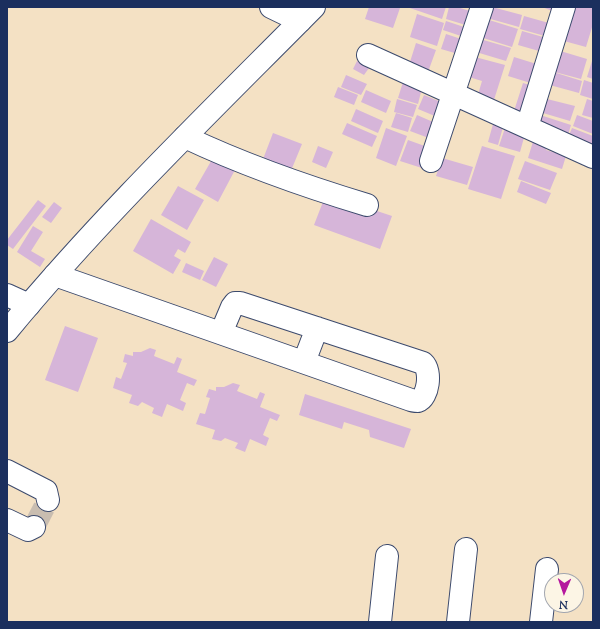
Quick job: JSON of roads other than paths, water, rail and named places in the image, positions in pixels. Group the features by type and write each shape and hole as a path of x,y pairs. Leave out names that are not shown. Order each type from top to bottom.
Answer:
{"street":[{"path":"271,7 307,14"},
{"path":"431,161 482,7"},
{"path":"527,128 564,7"},
{"path":"7,331 55,274 184,137 307,14"},
{"path":"368,55 593,157"},
{"path":"184,137 226,156 299,184 366,205"},
{"path":"55,274 221,333 411,400 418,401 423,397 429,372 424,363 240,303 235,303 232,307 221,333"},
{"path":"7,295 29,305"},
{"path":"304,362 316,328"},
{"path":"7,471 46,491 48,500"},
{"path":"7,520 28,530 34,527"},
{"path":"458,622 466,549"},
{"path":"380,622 388,556"},
{"path":"541,622 547,568"}],"tunnel":[{"path":"34,527 48,500"}]}
